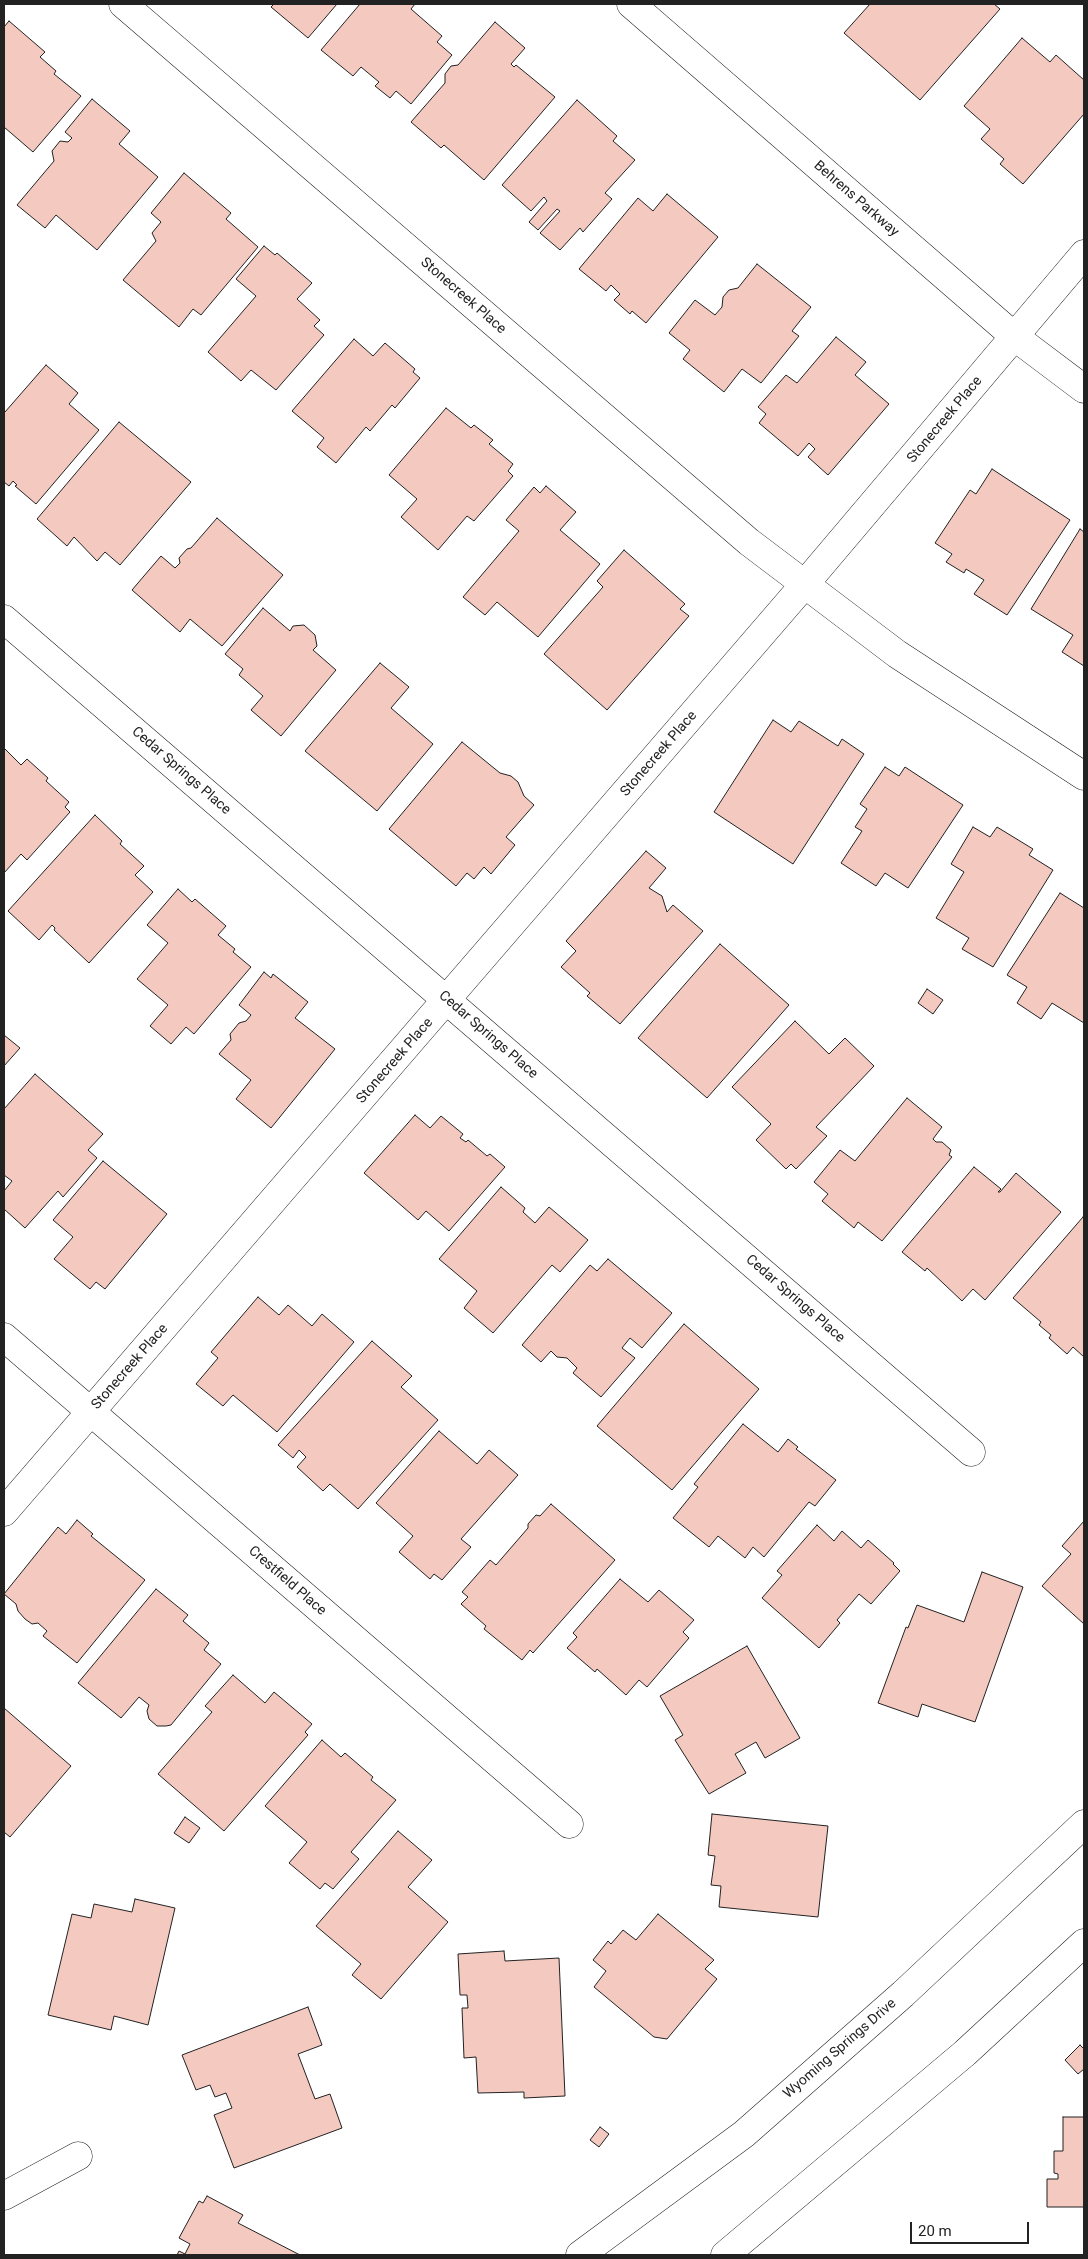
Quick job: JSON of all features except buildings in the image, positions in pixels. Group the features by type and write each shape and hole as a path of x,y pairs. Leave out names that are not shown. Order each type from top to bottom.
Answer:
{"street":[{"name":"Stonecreek Place","path":"123,4 741,536 898,654 1084,776"},
{"name":"Behrens Parkway","path":"631,4 1015,337 1084,389"},
{"name":"Stonecreek Place","path":"4,1512 448,1000 804,585 1084,254"},
{"name":"Cedar Springs Place","path":"4,620 448,1000 971,1452"},
{"name":"Crestfield Place","path":"4,1337 569,1824"},
{"name":"Wyoming Springs Drive","path":"580,2255 744,2134 903,1994 1084,1824"},
{"path":"725,2255 965,2053 1084,1942"},
{"path":"4,2196 78,2156"}]}
